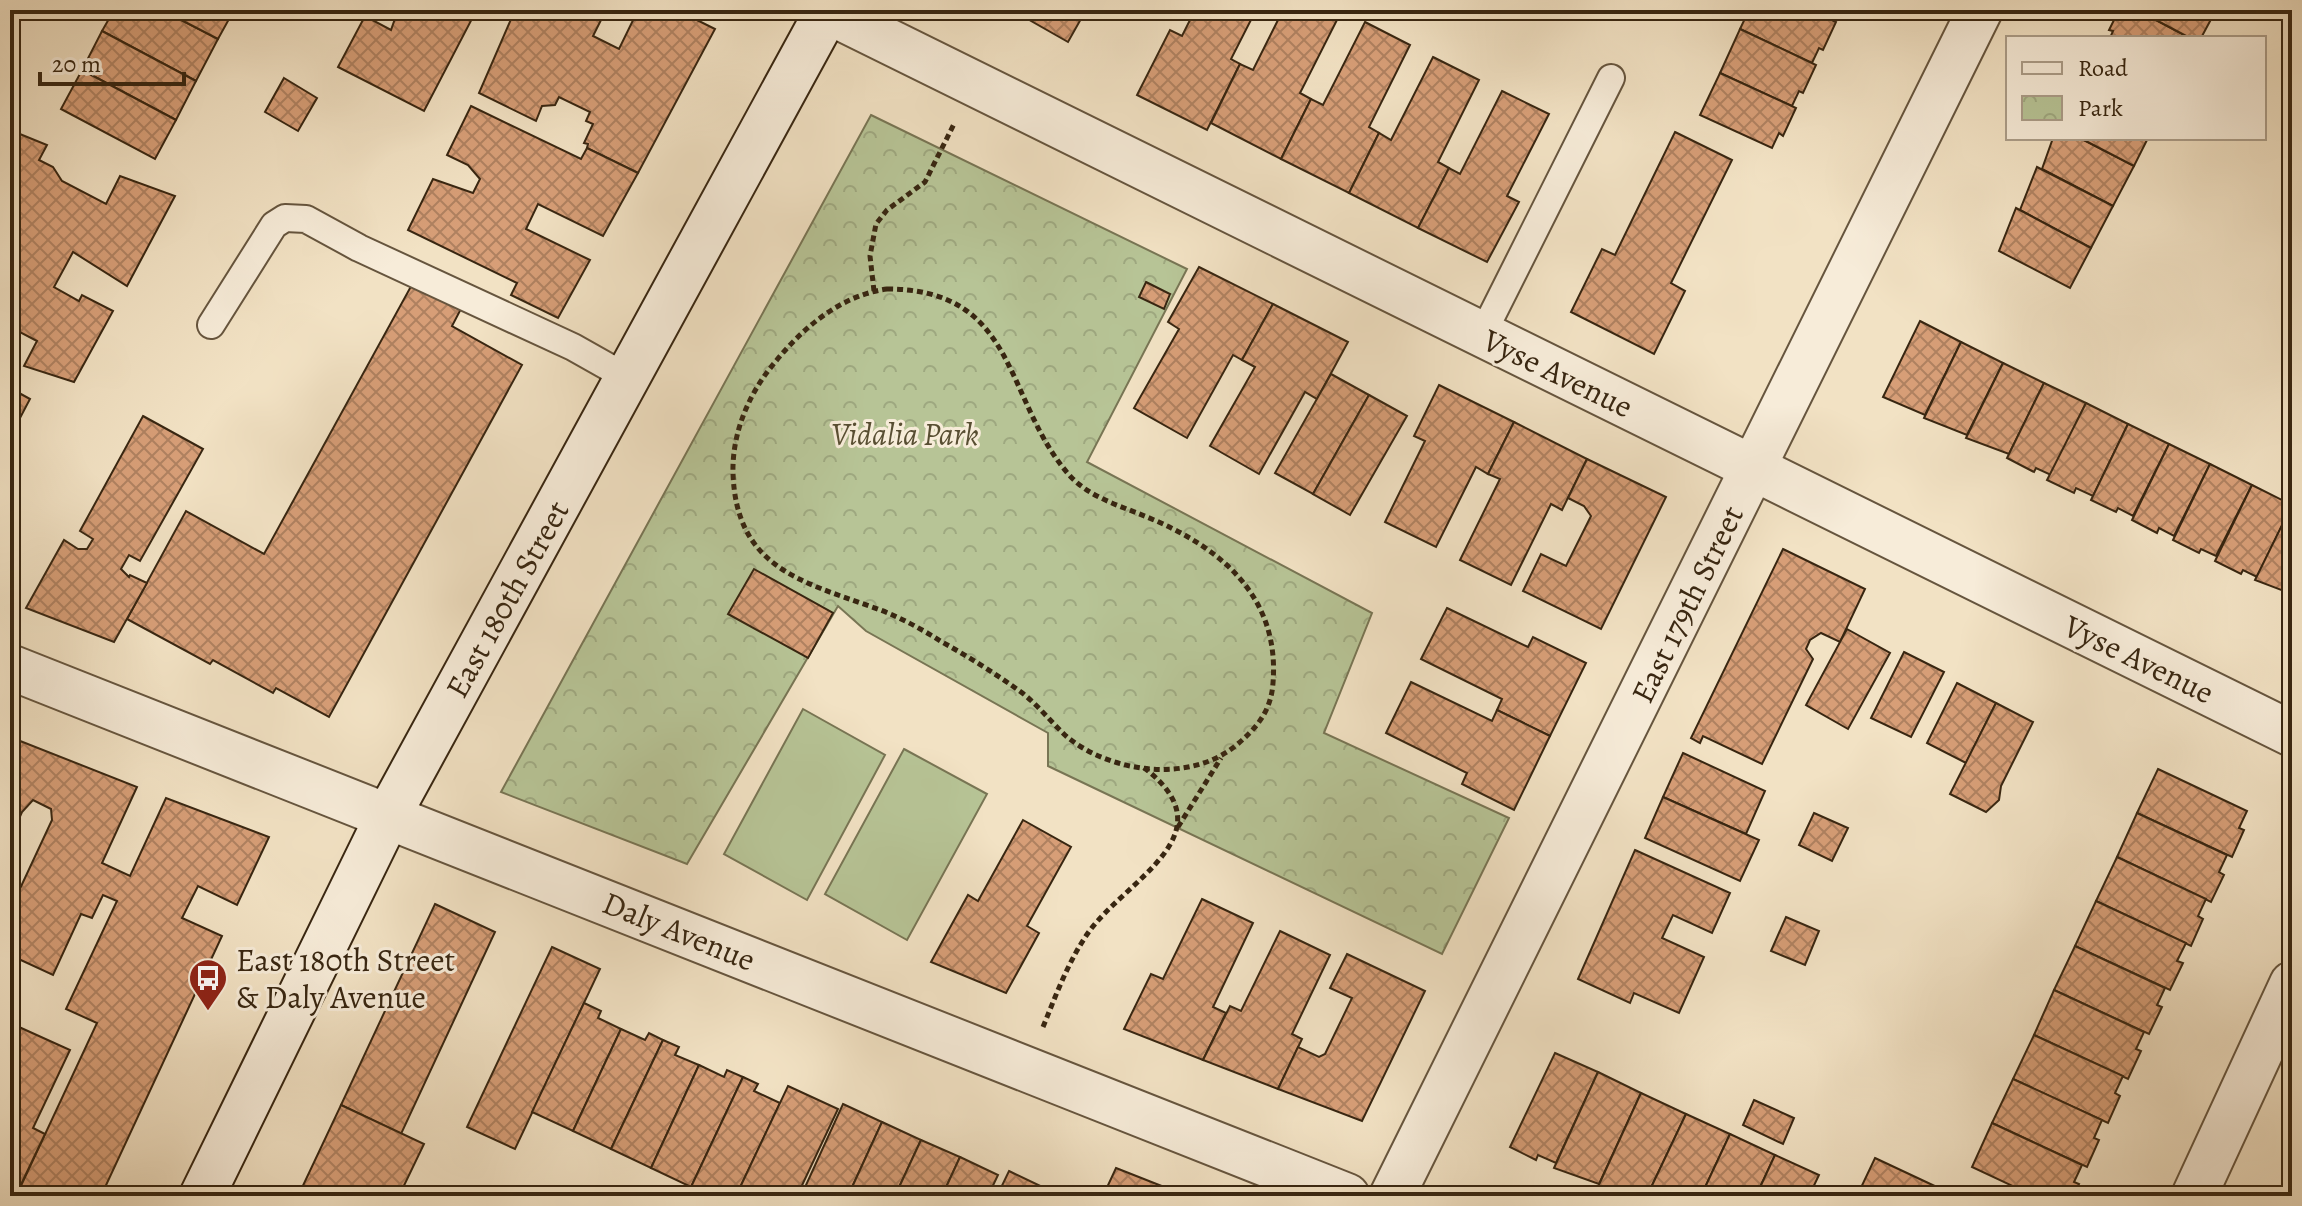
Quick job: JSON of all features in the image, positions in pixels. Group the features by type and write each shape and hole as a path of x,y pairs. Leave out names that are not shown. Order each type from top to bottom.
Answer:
{"street":[{"name":"Vyse Avenue","path":"826,10 2292,734"},
{"name":"East 180th Street","path":"202,1196 388,816 826,10"},
{"name":"East 179th Street","path":"1392,1196 1980,10"},
{"name":"Daly Avenue","path":"10,667 1347,1196"},
{"path":"2194,1196 2292,984"}],"lane":[{"path":"1482,335 1611,78"},
{"path":"211,325 274,225 285,218 306,219 359,248 573,347 628,378"}],"path":[{"path":"875,291 870,256 876,224 887,210 925,182 973,84"},
{"path":"1027,1069 1065,973 1088,933 1110,907 1161,860 1177,828 1224,754 1265,716 1273,684 1269,629 1250,586 1226,562 1198,542 1098,496 1072,478 1053,454 1007,358 968,312 950,300 926,291 875,291 843,302 825,314 776,360 755,391 739,429 733,457 736,502 754,543 774,565 797,581 890,613 941,641 1021,692 1066,735 1088,751 1143,766 1190,767 1224,754"},
{"path":"1143,766 1172,797 1177,812 1177,828"}],"green space":[{"name":"Vidalia Park","path":"871,115 1187,269 1087,462 1372,613 1324,733 1509,818 1442,954 1048,766 1048,733 866,631 838,606 687,864 501,792"},
{"path":"803,709 885,755 807,900 724,854"},
{"path":"904,749 987,794 907,940 825,894"}],"building":[{"path":"114,10 162,10 218,39 196,81 102,31"},
{"path":"162,10 234,10 218,39"},
{"path":"398,10 475,13 424,111 338,67 365,16 391,30"},
{"path":"515,10 606,10 593,36 619,49 638,10 677,10 715,29 638,173 587,148 588,144 584,143 593,124 586,121 590,112 559,97 555,105 542,106 536,121 479,93"},
{"path":"1012,10 1086,10 1068,42"},
{"path":"1195,10 1256,10 1231,59 1240,64 1207,130 1137,95 1170,30 1182,36"},
{"path":"1283,10 1342,10 1300,93 1311,99 1281,159 1211,123 1240,64 1253,70"},
{"path":"1749,10 1809,10 1836,22 1823,50 1819,48 1812,63 1740,29"},
{"path":"2119,10 2137,10 2186,36 2111,36 2113,31 2109,30"},
{"path":"2137,10 2216,10 2202,36 2186,36"},
{"path":"1365,22 1410,45 1369,127 1379,133 1349,193 1281,159 1311,99 1323,105"},
{"path":"1740,29 1816,65 1803,93 1799,91 1792,106 1720,73"},
{"path":"102,31 196,81 176,120 82,70"},
{"path":"1433,57 1479,80 1438,162 1449,168 1418,228 1349,193 1379,133 1391,140"},
{"path":"82,70 176,120 155,159 61,109"},
{"path":"1720,73 1796,108 1783,136 1779,133 1772,148 1700,115"},
{"path":"284,78 317,98 298,131 265,112"},
{"path":"1502,91 1549,114 1507,196 1519,202 1487,262 1418,228 1449,168 1460,174"},
{"path":"471,106 581,159 587,148 638,173 603,236 538,204 526,229 590,260 558,318 511,295 517,283 408,230 433,179 473,193 480,179 468,165 447,155"},
{"path":"10,130 47,145 39,160 53,167 62,181 106,204 120,176 175,196 127,286 73,252 54,287 79,301 82,295 113,311 74,382 24,366 37,341 10,327"},
{"path":"1675,132 1732,160 1671,283 1685,291 1654,354 1571,312 1602,249 1615,255"},
{"path":"2052,140 2084,140 2134,166 2113,206 2042,169"},
{"path":"2084,140 2147,140 2134,166"},
{"path":"2037,167 2113,206 2091,248 2020,210"},
{"path":"2016,208 2091,248 2070,288 1999,251"},
{"path":"1199,267 1273,304 1242,360 1233,355 1187,438 1134,408 1179,329 1168,322"},
{"path":"415,279 463,305 452,326 522,365 329,717 276,688 273,693 213,660 210,664 127,619 186,511 264,554"},
{"path":"1146,282 1170,294 1164,309 1139,297"},
{"path":"1273,304 1348,342 1317,399 1305,392 1259,474 1210,446 1255,367 1242,360"},
{"path":"1920,321 1961,342 1925,415 1883,397"},
{"path":"1961,342 2003,363 1967,435 1924,418"},
{"path":"2003,363 2044,383 2009,454 1966,438"},
{"path":"1331,374 1369,395 1313,494 1275,473"},
{"path":"2044,383 2086,403 2051,475 2036,468 2034,472 2007,458"},
{"path":"1439,385 1514,422 1488,474 1476,467 1436,547 1385,522 1425,441 1414,436"},
{"path":"10,388 30,399 10,437"},
{"path":"1369,395 1407,416 1350,515 1313,494"},
{"path":"2086,403 2128,424 2093,496 2076,488 2074,493 2047,480"},
{"path":"143,416 203,449 140,561 129,555 121,569 129,577 147,583 114,642 26,608 64,540 78,549 87,549 93,539 80,531"},
{"path":"1514,422 1587,459 1562,510 1551,504 1511,585 1460,560 1500,479 1488,474"},
{"path":"2128,424 2169,444 2133,516 2091,500"},
{"path":"2169,444 2210,464 2174,536 2159,528 2157,533 2132,520"},
{"path":"1587,459 1666,497 1601,629 1523,591 1541,554 1566,566 1591,516 1584,506 1568,498"},
{"path":"2210,464 2252,485 2216,556 2201,549 2199,553 2173,540"},
{"path":"2252,485 2292,505 2257,577 2243,570 2241,574 2215,561"},
{"path":"2292,505 2292,594 2255,580"},
{"path":"1783,549 1865,589 1840,642 1821,633 1810,640 1806,649 1813,659 1762,764 1703,736 1700,743 1691,738"},
{"path":"754,569 833,613 808,658 728,614"},
{"path":"1447,608 1528,647 1533,637 1586,663 1550,736 1497,710 1502,699 1421,659"},
{"path":"1847,629 1890,653 1848,729 1806,705"},
{"path":"1904,652 1944,672 1911,737 1871,718"},
{"path":"1411,682 1492,721 1497,710 1550,736 1514,810 1462,784 1467,773 1386,733"},
{"path":"1957,683 1996,703 1966,763 1927,743"},
{"path":"1996,703 2033,722 2001,786 1999,800 1986,812 1950,794"},
{"path":"10,737 137,787 102,863 130,876 166,798 269,837 237,905 198,886 182,918 222,936 101,1196 31,1196 19,1190 97,1023 66,1009 117,901 103,895 92,918 81,914 53,975 10,955 10,910 52,820 51,809 33,800 22,812 10,839"},
{"path":"1683,753 1765,791 1746,834 1663,797"},
{"path":"2158,769 2247,811 2239,828 2244,830 2232,857 2137,813"},
{"path":"1663,797 1759,840 1740,881 1645,838"},
{"path":"1814,813 1848,828 1832,861 1799,845"},
{"path":"2137,813 2227,855 2219,872 2224,875 2211,902 2117,857"},
{"path":"1023,820 1071,847 1027,926 1039,933 1006,993 931,962 968,895 978,901"},
{"path":"1635,850 1730,893 1712,933 1673,915 1662,938 1704,957 1679,1013 1634,993 1630,1003 1578,979"},
{"path":"2117,857 2206,899 2198,916 2203,919 2191,946 2096,901"},
{"path":"1202,899 1253,923 1213,1007 1226,1013 1203,1060 1124,1029 1151,974 1163,979"},
{"path":"2096,901 2186,943 2177,961 2183,963 2170,990 2075,946"},
{"path":"435,904 495,932 401,1134 341,1105"},
{"path":"1786,917 1819,931 1805,965 1771,951"},
{"path":"1280,931 1330,955 1292,1034 1302,1039 1278,1089 1203,1060 1230,1006 1241,1011"},
{"path":"2075,946 2165,988 2157,1005 2162,1007 2149,1034 2054,990"},
{"path":"552,947 600,969 515,1149 467,1127"},
{"path":"1347,954 1425,991 1362,1121 1278,1089 1298,1047 1319,1057 1325,1054 1352,998 1330,988"},
{"path":"2054,990 2144,1032 2136,1049 2141,1051 2128,1079 2034,1035"},
{"path":"584,1003 601,1011 598,1018 621,1029 573,1131 532,1112"},
{"path":"19,1027 70,1050 33,1128 45,1134 16,1195 10,1192 10,1046"},
{"path":"621,1029 645,1040 649,1033 663,1040 611,1149 573,1131"},
{"path":"2034,1035 2123,1076 2115,1093 2120,1096 2108,1123 2013,1079"},
{"path":"663,1040 679,1047 675,1055 699,1065 651,1168 611,1149"},
{"path":"1555,1053 1598,1072 1556,1163 1538,1155 1536,1160 1510,1147"},
{"path":"699,1065 724,1077 727,1070 743,1077 691,1187 651,1168"},
{"path":"1598,1072 1641,1093 1599,1184 1554,1168"},
{"path":"743,1077 758,1084 754,1091 780,1103 736,1196 710,1196 691,1187"},
{"path":"2013,1079 2102,1120 2094,1138 2099,1140 2087,1167 1992,1123"},
{"path":"788,1086 838,1109 797,1196 736,1196"},
{"path":"1641,1093 1686,1114 1647,1196 1613,1196 1597,1189"},
{"path":"1754,1100 1794,1118 1783,1144 1743,1125"},
{"path":"843,1104 882,1122 848,1196 801,1196"},
{"path":"341,1105 424,1144 399,1196 299,1194"},
{"path":"1686,1114 1730,1134 1701,1196 1647,1196"},
{"path":"882,1122 921,1140 895,1196 848,1196"},
{"path":"1992,1123 2082,1165 2074,1182 2079,1184 2073,1196 2034,1196 1972,1167"},
{"path":"1730,1134 1775,1155 1756,1196 1701,1196"},
{"path":"921,1140 960,1157 942,1196 895,1196"},
{"path":"1775,1155 1819,1175 1809,1196 1756,1196"},
{"path":"960,1157 998,1175 988,1196 942,1196"},
{"path":"1875,1158 1956,1196 1857,1196"},
{"path":"1116,1168 1187,1196 1103,1196"},
{"path":"1009,1171 1053,1192 1051,1196 997,1196"}],"place":[{"name":"East 180th Street & Daly Avenue","path":"208,1012"}]}
